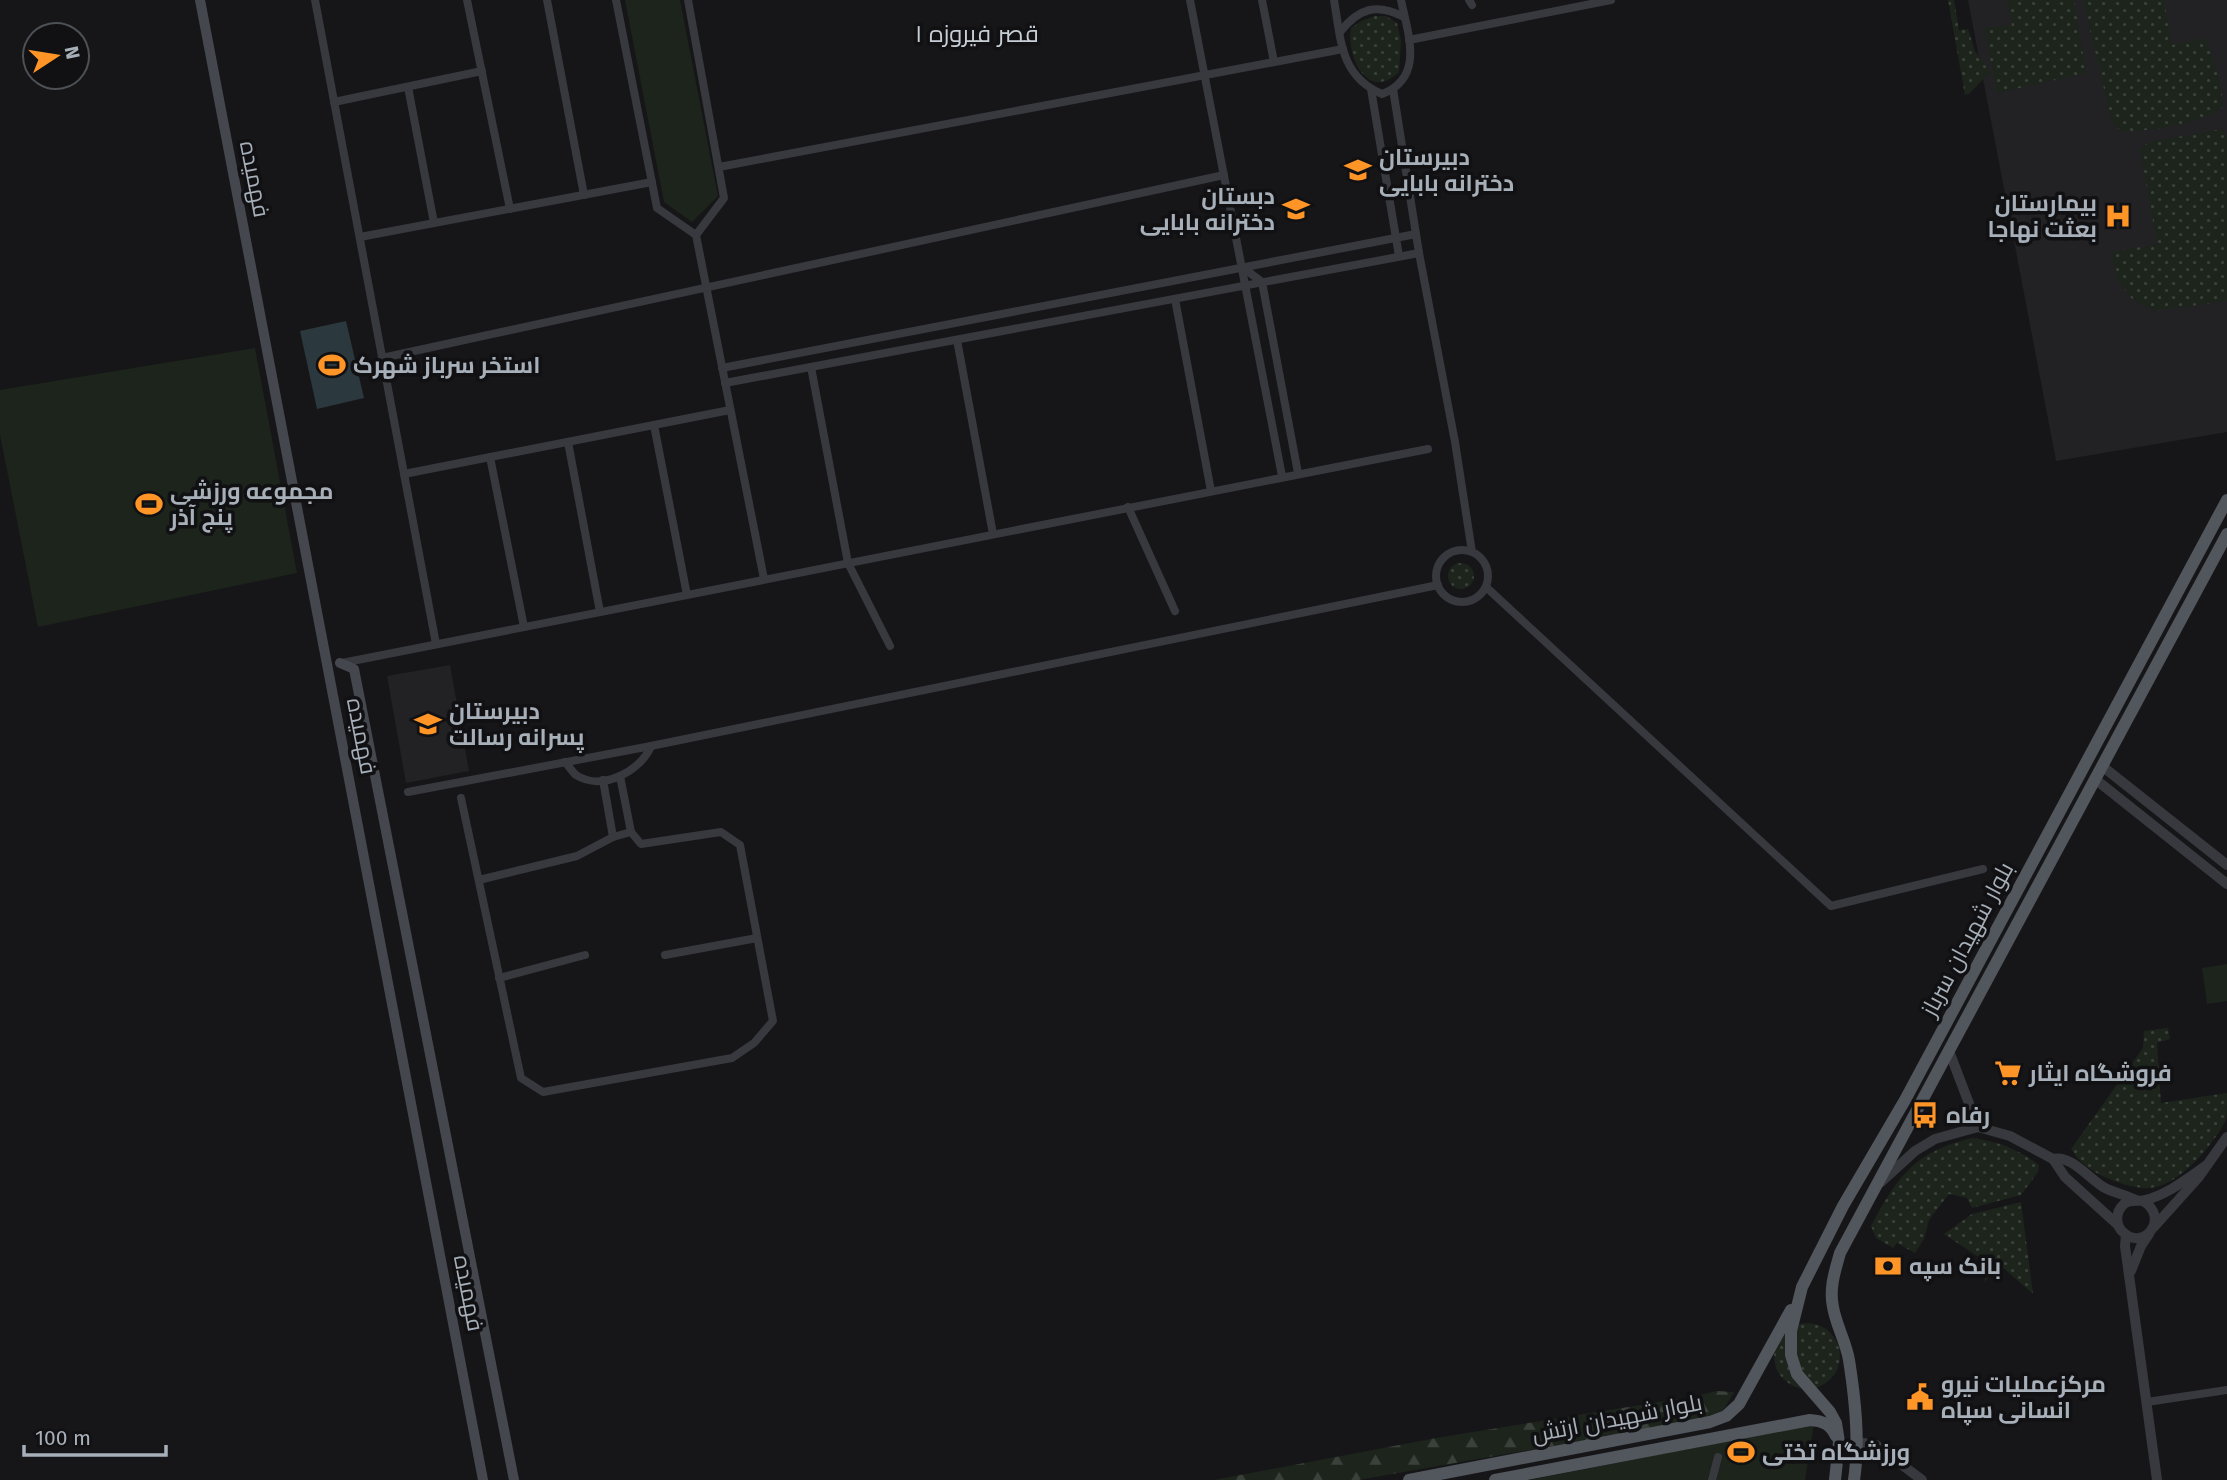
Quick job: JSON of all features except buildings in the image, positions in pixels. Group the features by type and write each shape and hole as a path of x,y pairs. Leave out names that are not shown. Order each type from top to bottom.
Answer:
{"main road":[{"name":"فهمیده","path":"200,0 483,1480"},
{"name":"بلوار شهیدان سرباز","path":"1839,1442 1836,1423 1830,1412 1797,1374 1791,1355 1791,1331 1802,1287 1843,1206 1905,1100 2227,500"},
{"name":"بلوار شهیدان سرباز","path":"1854,1480 1857,1442 1849,1356 1833,1307 1832,1277 1840,1253 2227,534"},
{"name":"فهمیده","path":"340,663 354,669 514,1480"},
{"name":"بلوار شهیدان ارتش","path":"1409,1480 1710,1422 1726,1416 1746,1392 1802,1287"},
{"name":"بلوار شهیدان ارتش","path":"1495,1480 1810,1420 1822,1421 1832,1427 1839,1442"},
{"path":"1835,1480 1839,1442"}],"street":[{"path":"315,0 436,644"},
{"path":"467,0 510,209"},
{"path":"547,0 584,195"},
{"path":"616,0 657,208 696,235 764,579"},
{"path":"688,0 724,198 696,235"},
{"path":"1190,0 1282,476"},
{"path":"1262,0 1274,62"},
{"path":"1334,0 1349,68 1359,82 1382,94 1403,80 1411,55 1401,0"},
{"path":"1409,40 1611,0"},
{"path":"1340,32 1350,18 1372,9 1381,9 1404,17"},
{"path":"719,167 1343,50"},
{"path":"334,102 482,71"},
{"path":"408,87 434,223"},
{"path":"1371,89 1399,256"},
{"path":"1393,89 1472,552"},
{"path":"382,358 1224,175"},
{"path":"360,237 652,182"},
{"path":"722,368 1416,234"},
{"path":"725,383 1419,253"},
{"path":"1242,267 1262,282 1298,473"},
{"path":"1175,299 1211,491"},
{"path":"957,340 993,534"},
{"path":"811,367 848,562 890,646"},
{"path":"404,474 730,411"},
{"path":"654,425 687,594"},
{"path":"568,442 600,612"},
{"path":"328,666 1428,449"},
{"path":"490,457 524,627"},
{"path":"1128,507 1175,611"},
{"path":"1455,551 1472,552 1479,556 1488,571 1486,587 1474,600 1457,602 1449,598 1438,585 1436,576 1442,561 1455,551"},
{"path":"408,792 651,746 1438,585"},
{"path":"1486,587 1831,906 1983,869"},
{"path":"565,762 575,774 588,779 603,780 620,776 646,758 651,746"},
{"path":"2102,766 2227,864"},
{"path":"461,798 522,1079 543,1092 732,1058 754,1043 773,1021 740,845 721,832 641,844 631,832 620,776"},
{"path":"2095,779 2227,884"},
{"path":"603,780 613,837"},
{"path":"479,880 577,856 613,837 631,832"},
{"path":"665,955 757,938"},
{"path":"499,978 585,955"},
{"path":"1949,1051 1978,1127"},
{"path":"1874,1190 1915,1151 1935,1139 1978,1127 2010,1136 2053,1158 2065,1177 2126,1235 2157,1480"},
{"path":"2130,1275 2141,1246 2152,1230 2227,1137"},
{"path":"2053,1158 2068,1161 2102,1187 2148,1204 2155,1215 2152,1230 2138,1238 2126,1235"},
{"path":"2118,1225 2117,1219 2125,1203 2179,1185 2207,1165"},
{"path":"2147,1402 2227,1390"},
{"path":"1857,1442 1875,1445 1922,1480"},
{"path":"1712,1480 1718,1457"}],"shaded area":[{"name":"بیمارستان بعثت نهاجا","path":"1968,0 2227,0 2227,432 2056,461"},
{"name":"استخر سرباز شهرک","path":"346,321 364,398 317,409 300,331"},
{"name":"دبیرستان پسرانه رسالت","path":"450,665 469,771 406,783 387,676"}],"green space":[{"path":"625,0 680,0 718,196 692,222 664,202"},
{"path":"1948,0 1954,0 1959,30 1968,29 1975,51 1990,72 1965,95"},
{"path":"2007,0 2074,0 2086,73 1997,93 1984,28 2012,25"},
{"path":"2083,0 2164,0 2172,45 2205,38 2217,72 2223,107 2188,122 2122,132 2113,124"},
{"path":"1375,16 1386,16 1397,23 1401,41 1399,72 1388,80 1378,82 1369,79 1356,63 1350,40 1351,28"},
{"path":"2223,129 2227,136 2227,301 2154,311 2132,299 2116,277 2112,252 2157,244 2140,149 2149,142"},
{"name":"مجموعه ورزشی پنج آذر","path":"255,348 297,573 38,627 0,435 0,390"},
{"path":"1461,563 1470,567 1474,576 1470,585 1461,589 1452,585 1448,576 1452,567"},
{"path":"2227,964 2227,1001 2207,1004 2202,968"},
{"path":"2168,1028 2170,1039 2157,1043 2161,1103 2227,1093 2226,1120 2195,1162 2174,1179 2151,1188 2129,1186 2092,1171 2071,1149 2143,1048 2144,1031"},
{"path":"1972,1138 2007,1147 2039,1165 2038,1172 2021,1195 1972,1208 1967,1198 1949,1194 1929,1220 1924,1239 1915,1253 1897,1243 1893,1248 1876,1238 1871,1226 1890,1193 1910,1168 1936,1151"},
{"path":"2021,1202 2033,1294 2001,1266 1984,1282 1989,1264 1944,1234 1972,1214"},
{"path":"1807,1323 1820,1326 1830,1333 1837,1343 1840,1356 1837,1369 1830,1379 1820,1386 1807,1389 1794,1386 1784,1379 1777,1369 1774,1356 1777,1343 1784,1333 1794,1326"},
{"path":"1716,1391 1734,1392 1722,1413 1701,1420 1358,1480 1214,1480 1436,1438"},
{"name":"ورزشگاه تختی","path":"1814,1424 1805,1480 1530,1480"}],"place":[{"name":"دبیرستان دخترانه بابایی","path":"1358,170"},
{"name":"دبستان دخترانه بابایی","path":"1296,209"},
{"name":"بیمارستان بعثت نهاجا","path":"2118,216"},
{"name":"استخر سرباز شهرک","path":"332,365"},
{"name":"مجموعه ورزشی پنج آذر","path":"149,504"},
{"name":"دبیرستان پسرانه رسالت","path":"428,724"},
{"name":"فروشگاه ایثار","path":"2008,1073"},
{"name":"رفاه","path":"1925,1115"},
{"name":"بانک سپه","path":"1888,1266"},
{"name":"مرکزعملیات نیرو انسانی سپاه","path":"1920,1397"},
{"name":"ورزشگاه تختی","path":"1741,1452"}],"district":[{"name":"قصر فیروزه ۱","path":"977,34"}]}
